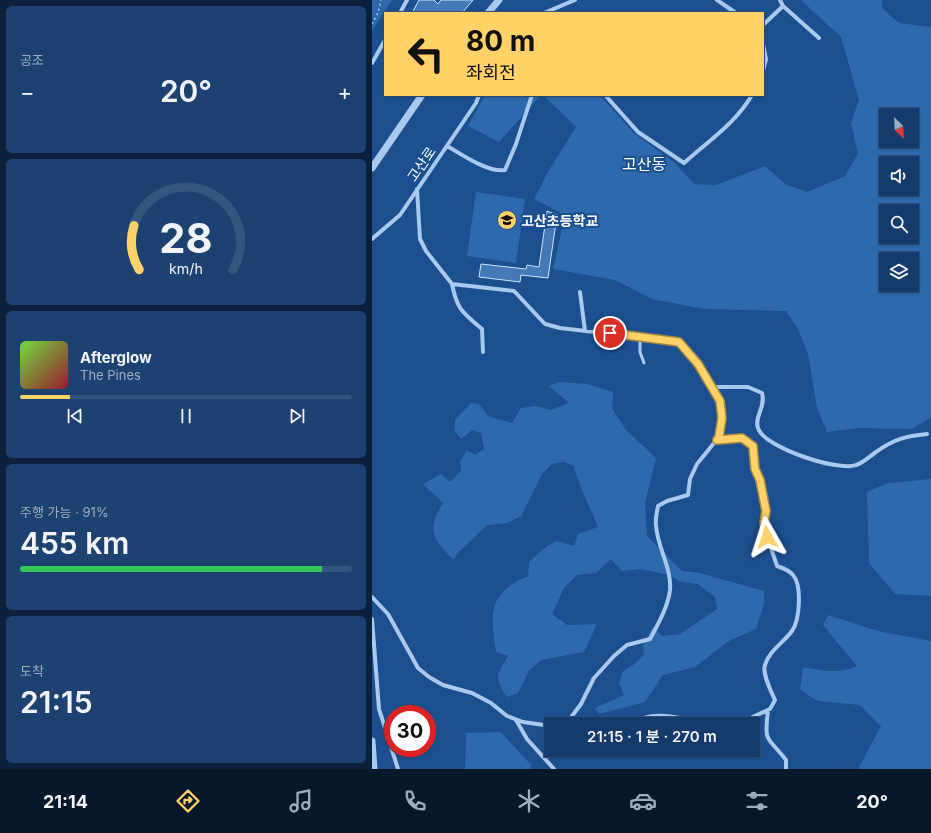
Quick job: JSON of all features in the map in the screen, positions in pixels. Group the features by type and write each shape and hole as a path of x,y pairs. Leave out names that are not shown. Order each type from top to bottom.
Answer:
{"street":[{"path":"401,12 407,0"},
{"path":"489,12 499,0"},
{"path":"546,12 575,0"},
{"path":"717,0 735,12"},
{"path":"780,0 783,6 819,38"},
{"path":"764,24 783,6"},
{"path":"372,63 384,42"},
{"path":"764,49 766,59 764,67"},
{"path":"372,168 421,96"},
{"name":"고산로","path":"372,239 400,215 478,96"},
{"path":"446,146 470,160 498,171 505,170 516,144 532,96"},
{"path":"607,96 638,132 684,163 705,144 722,132 745,107 751,96"},
{"path":"417,189 420,239 426,251 452,284 455,300 460,310 482,329 483,352"},
{"path":"452,284 514,290 545,324 585,331 679,342 698,364 720,401 722,418 719,437 697,464 690,479 688,495 667,501 658,506 656,524 670,578 670,590 667,602 653,632 650,638 627,645 614,656 594,678 581,704 571,717"},
{"path":"580,292 585,331"},
{"path":"711,387 748,387 762,393 764,401 757,420 758,428 763,437 775,445 843,468 857,465 891,441 910,436 927,434"},
{"path":"717,440 742,438 753,446 755,469 760,480 766,511 764,523 767,537 777,566 794,575 796,580 799,614 793,630 771,654 764,665 775,700 770,709 753,717"},
{"path":"372,597 388,614 418,668 442,685 472,694 491,703 507,716 523,722 544,725"},
{"path":"372,620 378,709 398,769"},
{"path":"768,710 765,732 767,740 786,760 786,769"},
{"path":"646,717 651,715 664,717"},
{"path":"516,720 527,739 554,769"},
{"path":"372,741 374,769"}],"lane":[{"path":"640,337 640,352 644,364"}],"path":[{"path":"372,24 378,13 381,0"}],"shaded area":[{"path":"372,0 392,0 384,12 372,31"},
{"path":"801,0 882,0 882,8 899,23 931,27 931,418 911,429 861,428 827,432 817,408 808,354 798,329 786,311 704,309 652,299 615,280 553,269 565,215 534,199 548,172 576,127 544,96 596,96 602,98 635,134 675,163 694,184 716,185 765,166 785,184 807,192 845,176 858,154 851,123 859,100 841,37"},
{"path":"484,96 540,96 499,142 468,126"},
{"path":"476,192 525,199 516,263 467,256"},
{"path":"559,382 587,384 613,392 612,408 626,430 656,458 645,503 647,536 682,571 700,573 764,591 764,604 756,629 729,641 695,667 663,675 645,702 599,714 595,708 624,695 619,683 623,671 632,666 644,655 643,645 653,626 662,636 680,634 717,609 715,597 698,584 681,582 669,575 641,569 622,571 611,559 596,573 577,575 564,588 552,614 567,625 597,624 584,652 541,660 529,671 518,693 507,697 498,681 498,676 508,656 496,652 493,626 493,615 499,597 505,590 528,576 529,562 547,546 557,541 574,546 578,534 598,527 574,466 564,462 552,464 542,474 521,516 507,523 487,525 457,554 454,560 441,546 434,534 433,528 435,520 443,503 423,484 441,474 450,482 461,471 460,462 467,450 475,455 484,449 481,433 472,430 461,439 455,431 455,420 471,403 479,404 488,416 512,423 521,408 536,406 551,410 569,403 549,386"},
{"path":"931,479 931,596 895,594 869,563 867,492 888,483"},
{"path":"828,615 878,631 931,641 931,769 858,769 881,726 860,705 818,701 800,690 803,667 824,671 837,671 850,669 857,666 823,625"},
{"path":"501,732 531,765 530,769 465,769 466,733"}],"building":[{"path":"419,0 434,0 438,4 441,0 473,0 463,12 413,12"},
{"path":"547,211 557,215 548,278 521,275 520,282 479,277 481,264 526,269 527,265 539,267"}],"place":[{"name":"고산초등학교","path":"507,220"}],"district":[{"name":"고산동","path":"644,164"}],"route":[{"path":"610,333 637,337 661,338 679,342 689,352 720,401 722,418 719,437 717,440 742,438 753,446 755,469 760,480 766,511 764,523 767,537"}]}
